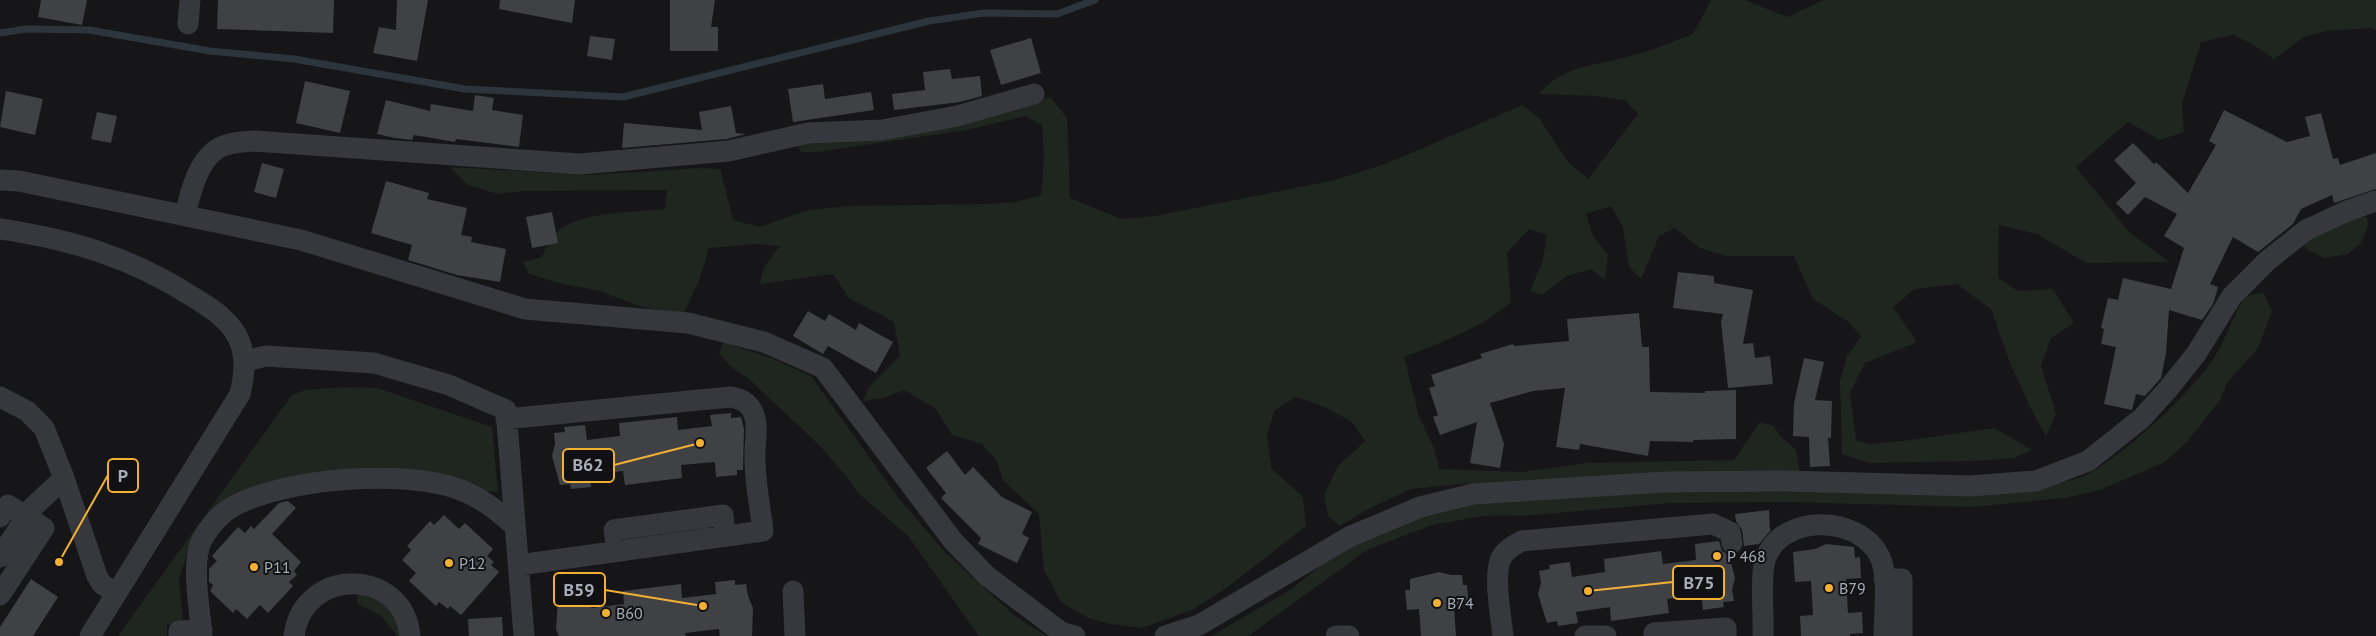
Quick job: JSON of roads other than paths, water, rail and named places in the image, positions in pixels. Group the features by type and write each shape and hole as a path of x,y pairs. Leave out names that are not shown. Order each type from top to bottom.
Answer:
{"street":[{"path":"188,24 190,0"},
{"path":"185,216 192,186 204,163 222,146 236,143 254,141 580,164 730,151 808,133 882,130 957,116 1034,94"},
{"path":"0,180 19,181 301,240 525,309 688,323 764,342 823,368 953,541 987,576 1061,632 1075,636"},
{"path":"1164,636 1199,625 1349,537 1420,506 1473,494 1665,482 1787,481 1970,486 2036,481 2088,461 2142,418 2196,354 2232,296 2267,261 2306,230 2347,211 2376,201"},
{"path":"0,229 66,241 109,253 147,270 224,317 237,336 245,361 240,394 90,636"},
{"path":"245,361 274,357 374,363 449,385 506,410 524,636"},
{"path":"0,397 27,411 44,428 64,478 97,576 102,584 116,594"},
{"path":"506,419 730,397 744,400 753,412 758,436 754,452 763,531 725,536 723,515 614,530 617,551 518,565"},
{"path":"0,557 32,508 64,478"},
{"path":"179,636 179,631 202,633 196,559 201,540 213,522 232,507 256,496 284,488 318,483 350,480 406,480 456,489 478,498 515,526"},
{"path":"0,517 8,505 44,528 0,595"},
{"path":"1503,636 1498,572 1501,558 1507,550 1522,541 1713,524 1730,532 1732,543"},
{"path":"1764,636 1766,560 1771,550 1789,533 1813,526 1849,528 1872,544 1880,557 1884,579 1884,636"},
{"path":"1884,579 1902,579 1902,636"},
{"path":"294,636 298,621 312,599 336,585 353,583 371,586 393,600 404,614 410,636"},
{"path":"793,591 795,636"},
{"path":"1655,636 1654,633 1726,628 1726,636"},
{"path":"1336,636 1349,636"},
{"path":"1585,636 1606,636"}],"waterway":[{"path":"0,33 26,29 89,30 210,51 294,59 465,89 623,97 929,21 984,13 1057,14 1095,0"}],"place":[{"name":"B62","path":"700,443"},
{"name":"P 468","path":"1717,556"},
{"name":"P","path":"59,562"},
{"name":"P12","path":"449,563"},
{"name":"P11","path":"254,567"},
{"name":"B79","path":"1829,588"},
{"name":"B75","path":"1588,591"},
{"name":"B74","path":"1437,603"},
{"name":"B59","path":"703,606"},
{"name":"B60","path":"606,613"}]}
